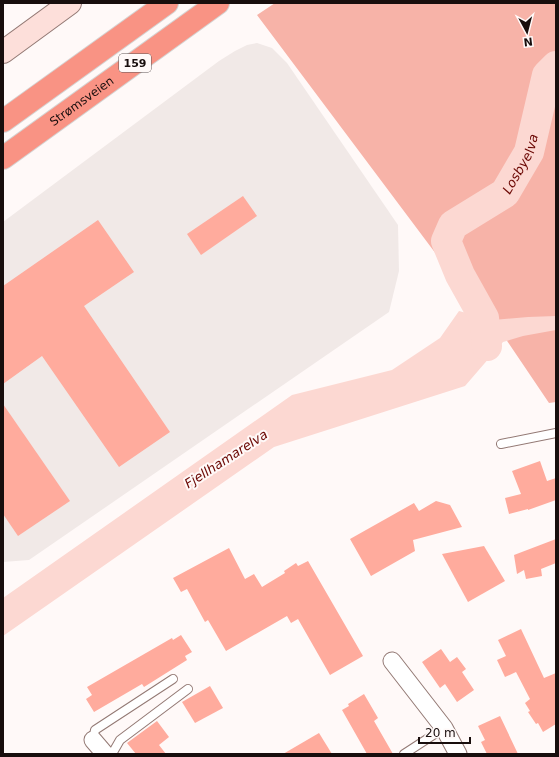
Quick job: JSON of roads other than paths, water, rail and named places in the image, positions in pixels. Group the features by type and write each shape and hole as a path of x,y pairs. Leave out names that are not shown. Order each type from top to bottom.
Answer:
{"highway":[{"name":"159","path":"3,121 167,3"},
{"name":"Strømsveien","path":"3,159 218,3"}],"main road":[{"path":"3,52 70,3"}],"street":[{"path":"392,661 444,728 458,754"},
{"path":"93,740 105,754"}],"lane":[{"path":"501,444 556,433"},
{"path":"93,740 95,730 173,679"},
{"path":"112,754 120,740 188,689"},
{"path":"404,754 444,728"}],"water":[{"name":"Fjellhamarelva","path":"459,311 493,320 556,316 556,330 523,336 503,342 465,386 274,447 3,636 3,598 292,395 392,370 440,338"}],"waterway":[{"name":"Losbyelva","path":"487,346 484,318 460,275 446,241 453,225 505,193 529,152 547,75 556,66"}]}
